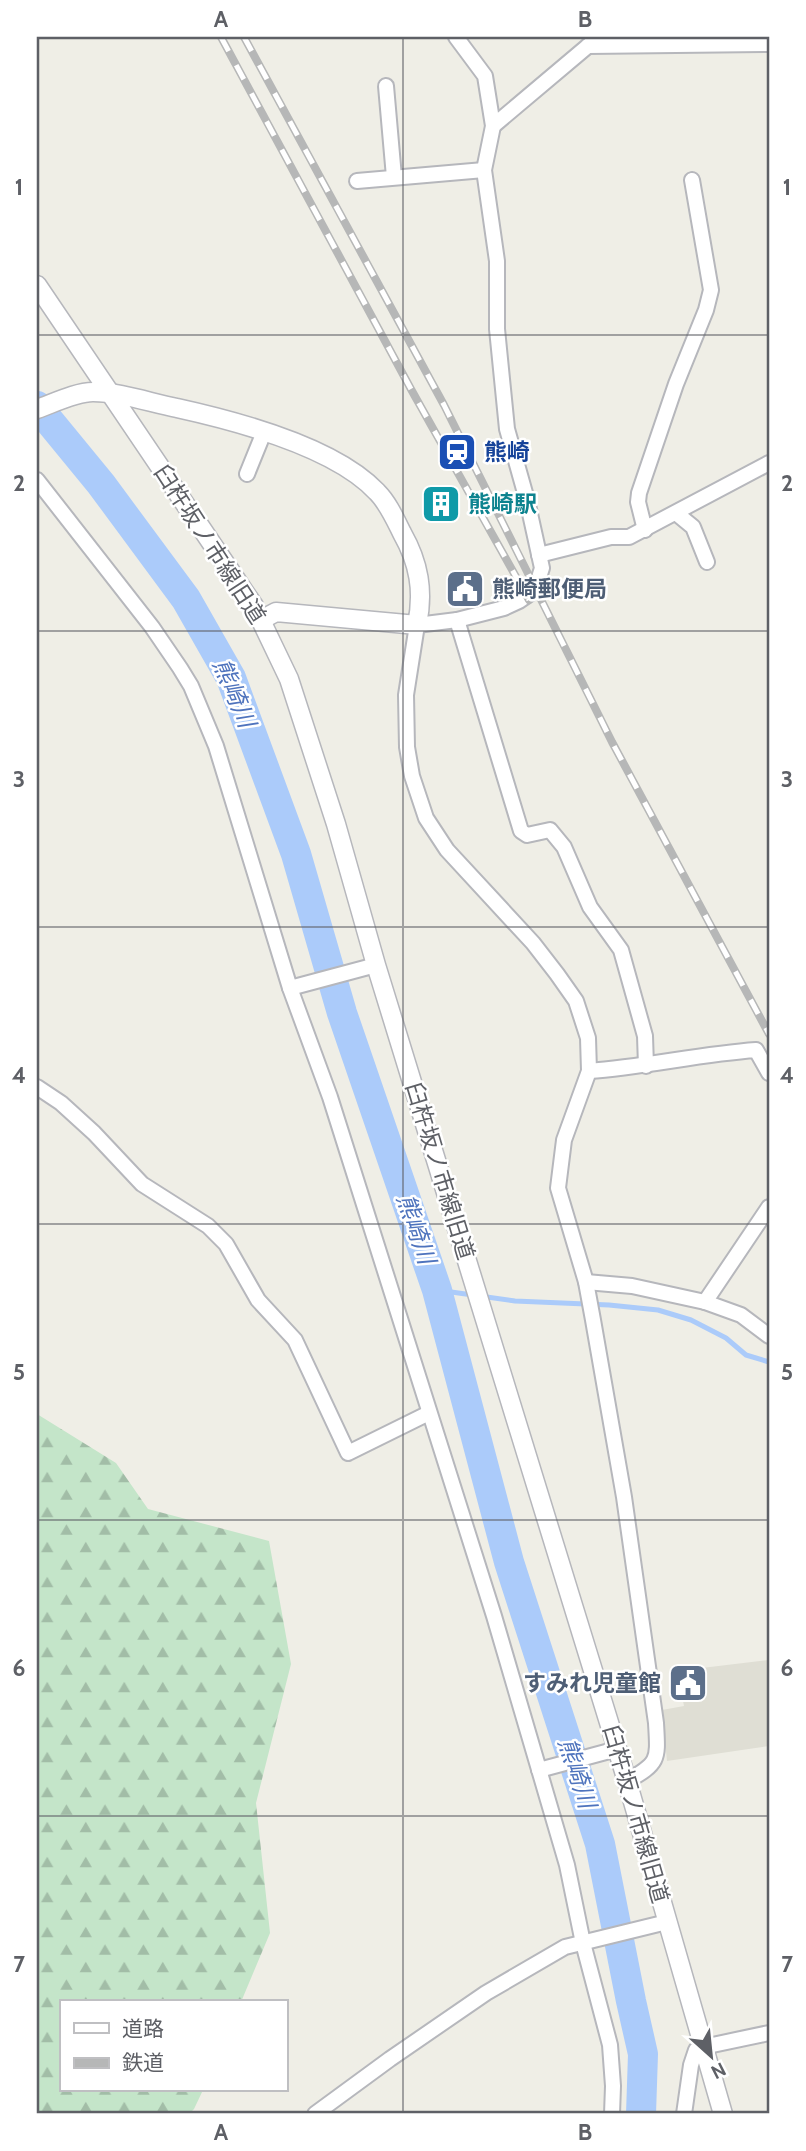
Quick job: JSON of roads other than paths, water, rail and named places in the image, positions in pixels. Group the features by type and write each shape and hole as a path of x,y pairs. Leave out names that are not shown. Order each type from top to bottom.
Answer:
{"street":[{"path":"261,620 276,612 417,625 457,620 504,608 527,597 535,590 539,581 542,568 507,429 498,338 498,261 484,170 493,126 485,76 456,37"},
{"path":"493,126 593,41 769,44"},
{"path":"386,86 394,177"},
{"path":"357,181 484,170"},
{"path":"645,530 638,502 639,493 676,384 706,310 711,289 692,180"},
{"name":"臼杵坂ノ市線旧道","path":"37,285 254,606 289,679 336,824 371,966 472,1273 610,1750 627,1781 660,1924 703,2047 723,2114"},
{"path":"37,408 91,392 112,394 215,416 306,448 363,478 380,494 407,541 421,588 406,695 407,747 412,776 426,818 447,850 533,943 576,1001 588,1038 589,1072 564,1140 558,1188 587,1287 593,1320 624,1497 657,1736 653,1765 627,1781"},
{"path":"247,474 263,435"},
{"path":"539,555 611,537 629,537 769,463"},
{"path":"37,480 152,627 191,686 216,746 542,1769 610,2045 612,2114"},
{"path":"676,513 693,527 707,562"},
{"path":"457,620 521,831 527,835 550,830 564,847 590,907 621,950 645,1036 646,1066"},
{"path":"292,988 371,966"},
{"path":"589,1072 646,1066 719,1052 756,1050 769,1073"},
{"path":"37,1087 61,1103 94,1133 142,1185 199,1220 226,1244 258,1300 295,1340 348,1453 429,1413"},
{"path":"705,1302 769,1207"},
{"path":"587,1287 632,1286 705,1302 741,1315 769,1336"},
{"path":"542,1769 610,1750"},
{"path":"315,2114 486,1993 565,1947 660,1924"},
{"path":"684,2114 693,2055 703,2047 769,2033"}],"waterway":[{"name":"熊崎川","path":"37,406 101,484 186,599 231,678 296,854 342,1013 437,1290 509,1562 600,1844 643,2054 641,2114"},
{"path":"437,1290 515,1301 658,1310 691,1320 726,1338 746,1355 769,1362"}],"railway":[{"path":"221,37 412,391 529,600"},
{"path":"244,37 444,405 612,742 769,1034"}],"place":[{"name":"熊崎","path":"457,452"},
{"name":"熊崎駅","path":"441,504"},
{"name":"熊崎郵便局","path":"465,589"},
{"name":"すみれ児童館","path":"688,1683"}]}
